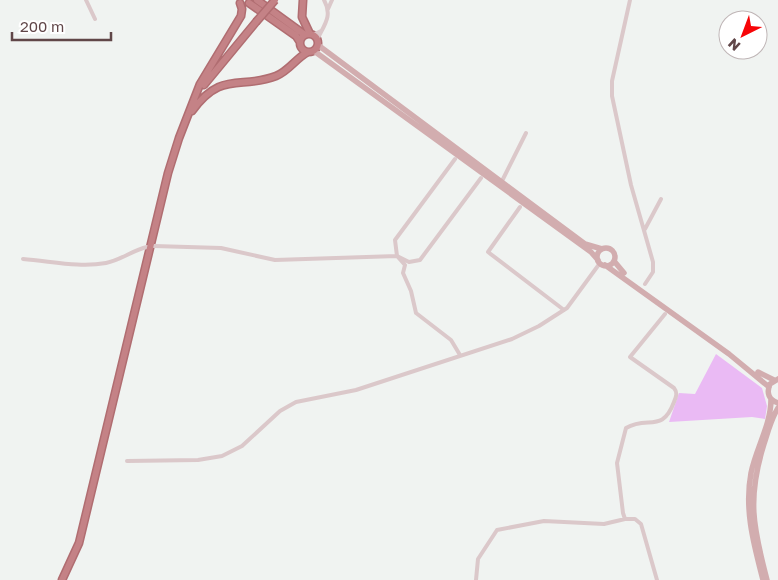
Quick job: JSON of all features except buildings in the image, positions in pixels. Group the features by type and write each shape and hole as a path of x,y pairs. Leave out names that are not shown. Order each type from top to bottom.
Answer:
{"highway":[{"path":"257,0 312,42"},
{"path":"192,105 203,85 275,0"},
{"path":"303,0 302,17 312,42"},
{"path":"62,580 81,535 168,173 200,84 241,16 242,9 238,2 251,2 296,36 301,47 312,42"},
{"path":"300,42 312,42"},
{"path":"186,120 198,103 217,88 228,82 276,76 312,42"}],"main road":[{"path":"312,42 585,244 613,250 614,261 625,273 760,374 776,380 769,387"},
{"path":"312,42 591,252 601,263 729,354 769,387 771,399 769,416 751,473 748,495 750,527 763,580"},
{"path":"601,263 598,255 602,249"},
{"path":"601,263 614,261"},
{"path":"771,399 778,403"},
{"path":"767,580 754,522 753,497 756,469 778,408"}],"street":[{"path":"86,0 95,19"},
{"path":"324,0 328,11"},
{"path":"312,42 327,24 328,11 332,0"},
{"path":"630,0 611,88 631,185 645,229 654,269 645,284"},
{"path":"503,179 526,133"},
{"path":"455,159 395,240 396,256 405,265 404,275 412,291 416,313 451,340 460,355"},
{"path":"154,246 214,247 275,260 396,256 409,262 418,262 480,178"},
{"path":"645,229 661,199"},
{"path":"520,207 488,252 564,310"},
{"path":"23,259 59,263 98,264 110,262 147,247"},
{"path":"127,461 190,460 222,456 242,446 280,411 296,402 350,392 512,339 539,326 564,310 601,263"},
{"path":"626,519 618,473 618,453 623,432 630,426 664,420 669,414 677,393 674,388 630,357 665,314"},
{"path":"476,580 478,559 498,530 544,520 604,524 635,518 640,524 657,580"}],"shaded area":[{"path":"716,354 762,388 767,406 765,419 752,417 669,422 679,393 695,394"}]}
